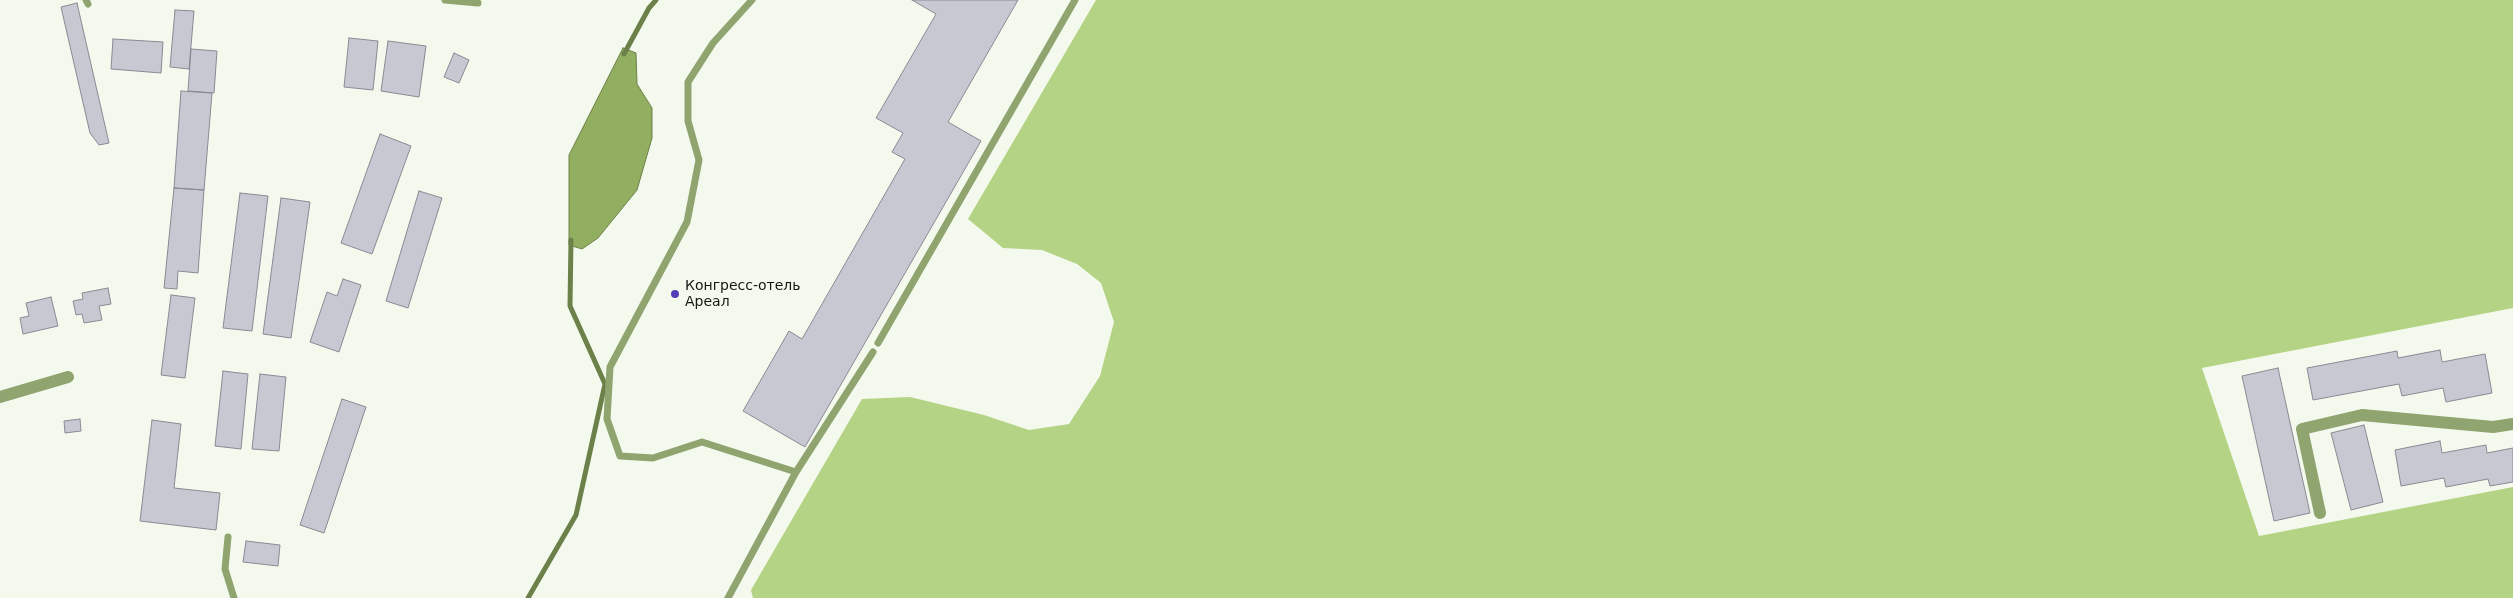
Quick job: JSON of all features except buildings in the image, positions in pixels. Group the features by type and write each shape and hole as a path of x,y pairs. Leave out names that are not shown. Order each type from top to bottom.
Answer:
{"street":[{"path":"0,396 68,377"},
{"path":"2320,513 2302,429 2362,415 2493,427 2513,424"}],"lane":[{"path":"445,0 478,3"},
{"path":"752,0 713,43 688,82 688,121 699,160 687,222 610,367 607,418 620,456 653,458 702,442 796,472"},
{"path":"878,343 1075,0"},
{"path":"728,598 796,472 873,352"},
{"path":"228,538 225,570 234,598"}],"shaded area":[{"path":"1096,0 2513,0 2513,308 2202,368 2259,536 2513,487 2513,598 753,598 751,590 862,399 910,397 984,415 1029,430 1069,424 1100,376 1114,322 1101,283 1077,264 1042,250 1003,248 968,219"},
{"path":"623,48 636,53 637,84 652,108 652,138 637,190 598,238 582,249 569,245 569,155"}],"waterway":[{"path":"624,54 649,8 656,0"},
{"path":"528,598 576,515 605,384 570,306 571,240"}],"place":[{"name":"Конгресс-отель Ареал","path":"675,294"}]}
